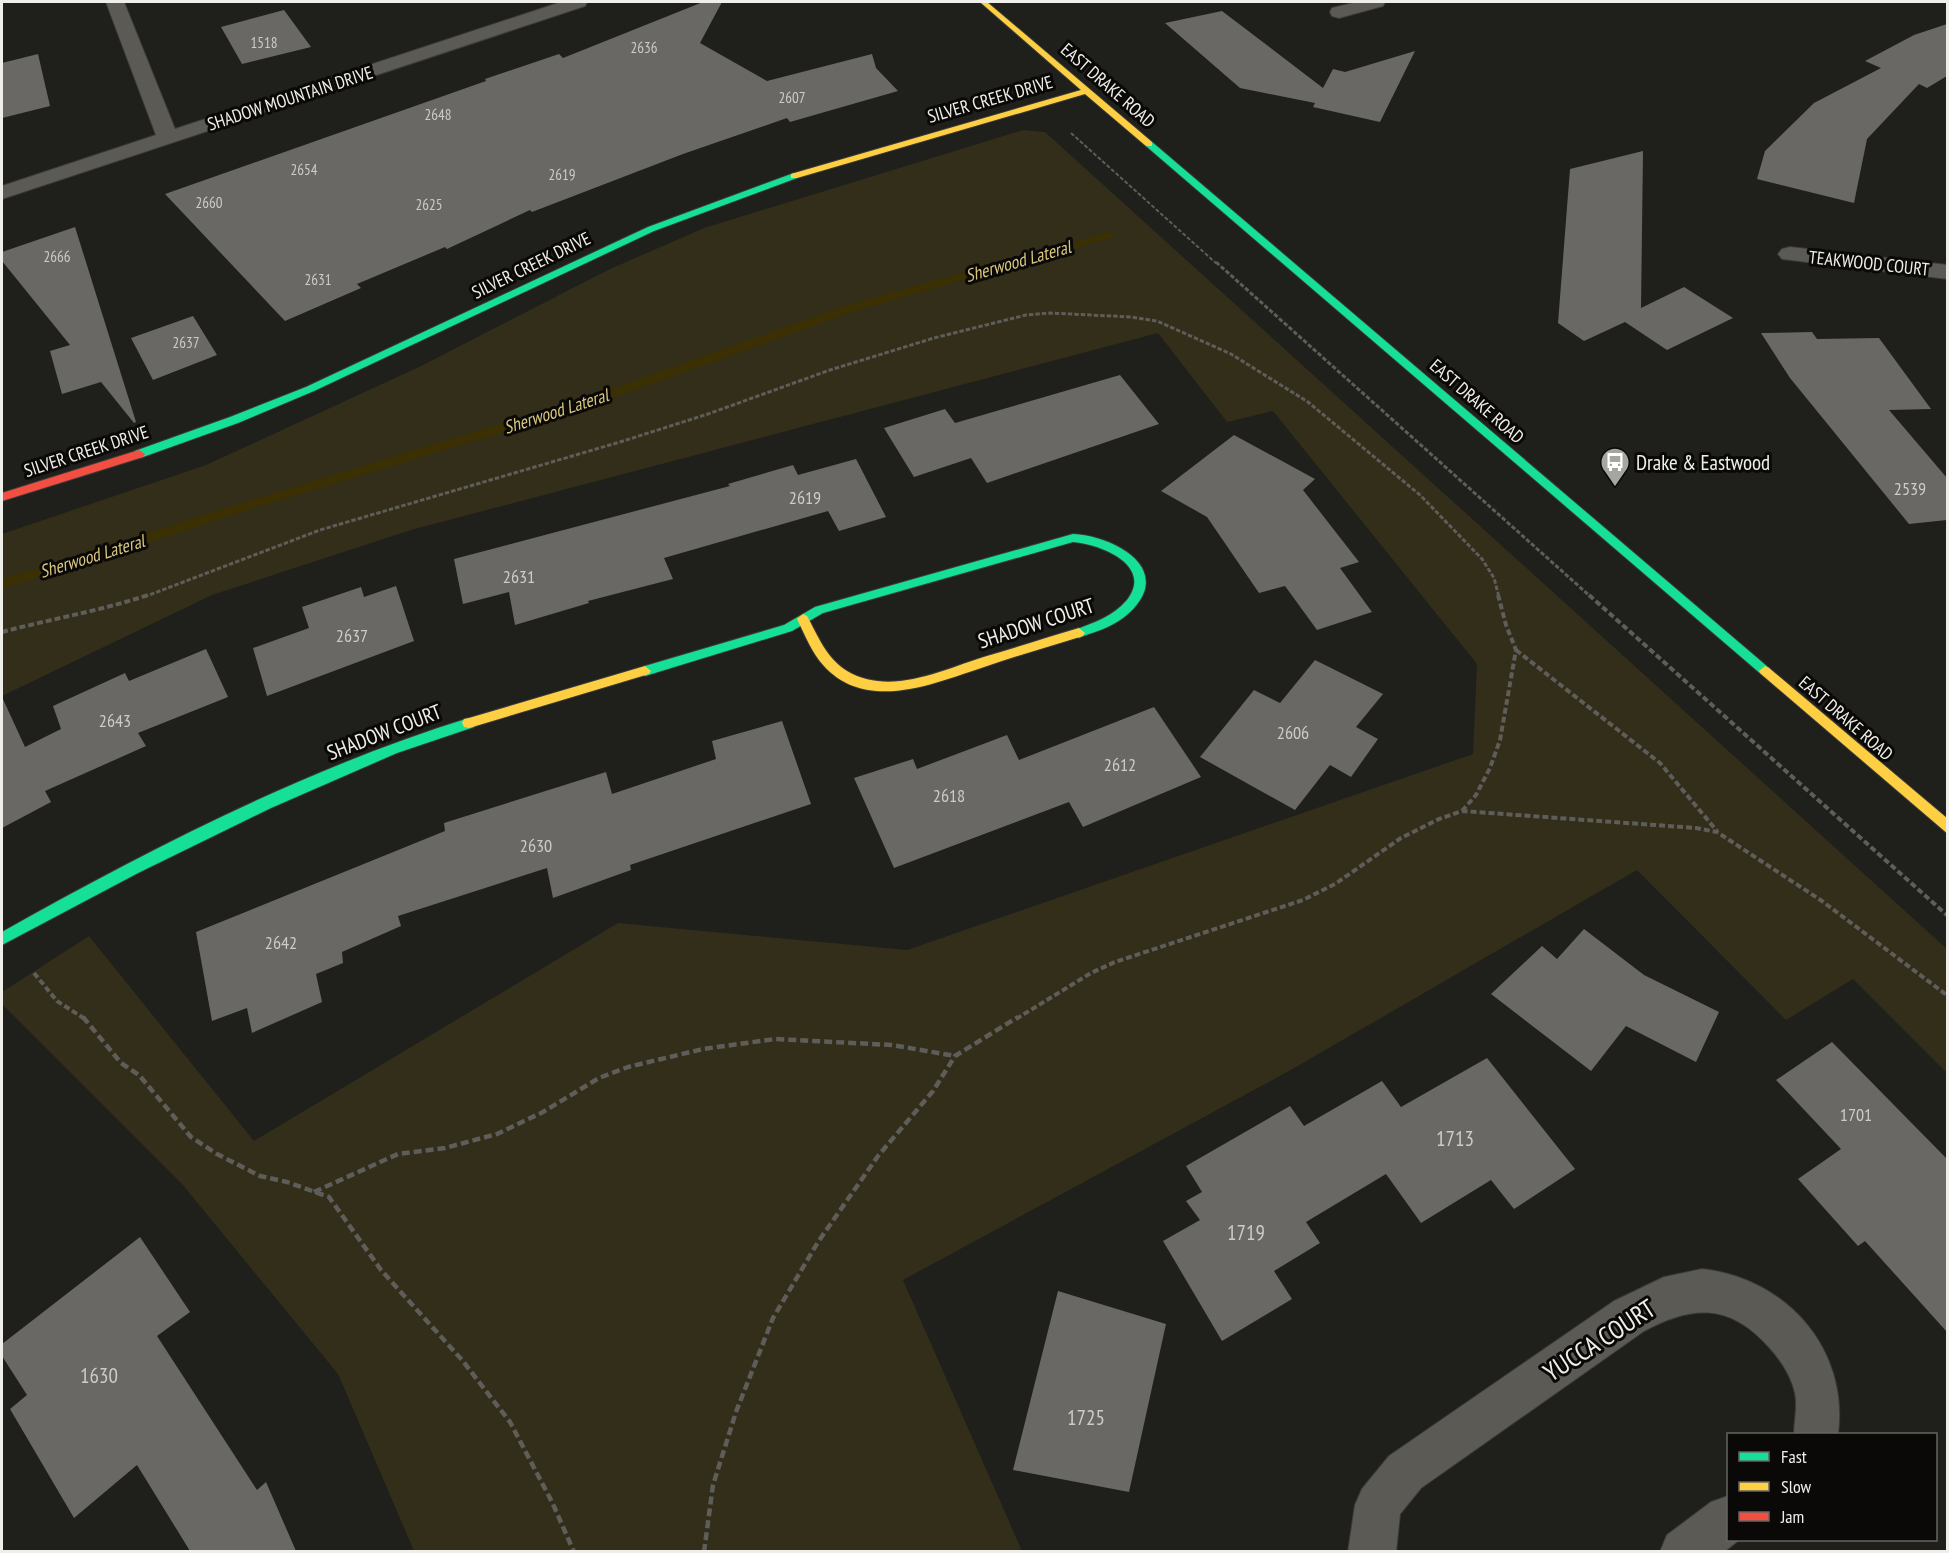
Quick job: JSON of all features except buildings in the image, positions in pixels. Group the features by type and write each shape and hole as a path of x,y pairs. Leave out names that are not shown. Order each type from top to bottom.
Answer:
{"street":[{"path":"115,2 168,139"},
{"name":"SHADOW MOUNTAIN DRIVE","path":"2,193 578,2"},
{"name":"EAST DRAKE ROAD","path":"983,2 1947,828"},
{"path":"1339,12 1376,2"},
{"name":"SILVER CREEK DRIVE","path":"2,497 184,438 309,390 629,238 701,208 848,159 1086,91"},
{"name":"TEAKWOOD COURT","path":"1790,254 1947,272"},
{"name":"SHADOW COURT","path":"5,937 76,897 184,842 316,781 445,730 788,628 803,619 819,610 1073,538 1096,539 1116,548 1138,572 1141,586 1136,599 1124,614 1106,624 921,682 893,687 865,684 846,678 822,656 803,619"},
{"name":"YUCCA COURT","path":"1371,1551 1378,1505 1405,1472 1629,1316 1659,1300 1702,1290 1738,1296 1776,1322 1805,1358 1818,1395 1816,1433"},
{"path":"1684,1551 1727,1519"}],"path":[{"path":"1069,131 1947,916"},
{"path":"2,632 60,617 113,607 179,585 250,555 320,530 620,442 708,414 830,370 934,338 1005,319 1050,314 1131,317 1157,321 1231,354 1308,402 1420,495 1482,559 1494,578 1506,625 1516,650 1653,757 1717,832 1822,901 1947,996"},
{"path":"1462,811 1476,795 1490,768 1500,740 1516,650"},
{"path":"704,1551 713,1485 736,1412 773,1318 818,1242 878,1156 933,1091 955,1056 1091,973 1115,962 1303,900 1335,884 1401,838 1439,819 1462,811 1696,828 1717,832"},
{"path":"5,937 46,991 57,1001 81,1015 93,1027 121,1064 139,1075 191,1137 217,1154 260,1176 287,1182 329,1197 381,1270 484,1387 510,1422 552,1502 574,1551"},
{"path":"314,1192 398,1154 445,1148 497,1134 543,1112 599,1078 628,1067 703,1049 775,1039 892,1045 955,1056"}],"shaded area":[{"path":"1023,130 1045,132 1947,949 1947,1073 1853,979 1786,1020 1637,870 1289,1071 903,1280 1022,1551 414,1551 338,1374 182,1184 2,1004 2,992 89,936 254,1141 618,923 907,950 1473,754 1477,664 1273,411 1227,422 1158,333 411,530 212,595 2,696 2,534 206,465 421,366 610,269 704,228"}],"waterway":[{"name":"Sherwood Lateral","path":"2,584 272,498 591,401 851,308 1109,235"}],"traffic: fast":[{"path":"1149,144 1765,671"},
{"path":"139,454 234,420 310,389 651,229 794,176"},
{"path":"645,671 788,628 819,610 1073,538 1095,541 1116,549 1132,564 1140,585 1136,595 1124,611 1108,622 1079,633"},
{"path":"2,939 132,869 266,804 341,770 469,723"}],"traffic: slow":[{"path":"983,2 1149,144"},
{"path":"794,176 1086,91"},
{"path":"803,619 819,650 835,669 859,682 877,686 915,684 1079,633"},
{"path":"469,723 645,671"},
{"path":"1765,671 1948,828"}],"traffic: jam":[{"path":"2,497 139,454"}],"place":[{"name":"Drake & Eastwood","path":"1615,488"}]}
